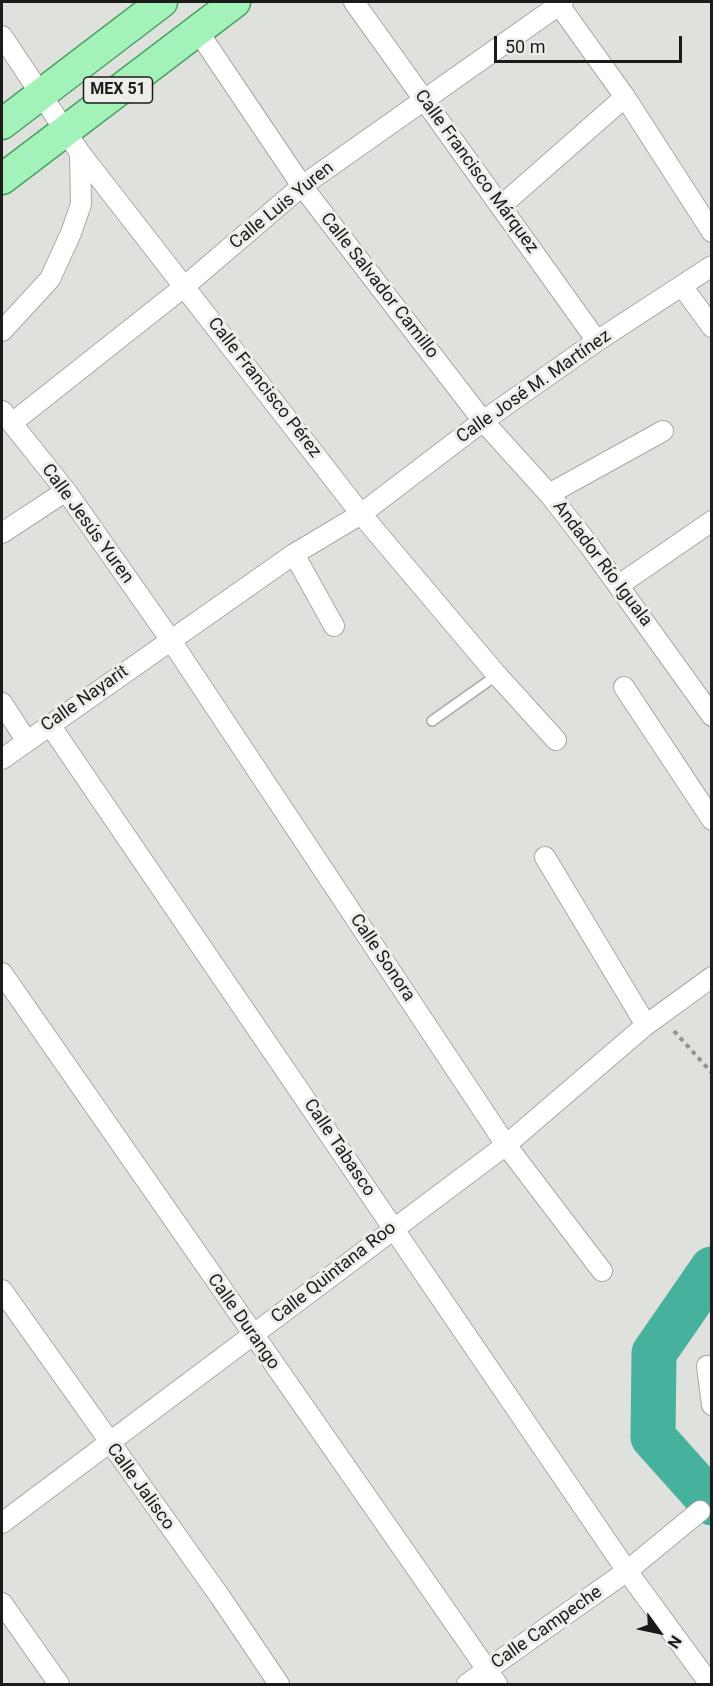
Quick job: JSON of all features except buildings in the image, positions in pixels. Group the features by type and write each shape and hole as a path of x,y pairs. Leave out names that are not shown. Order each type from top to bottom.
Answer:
{"main road":[{"name":"MEX 51","path":"2,124 162,2"},
{"name":"MEX 51","path":"3,175 73,142 197,30 235,2"}],"street":[{"name":"Calle Francisco Márquez","path":"354,2 597,341"},
{"name":"Calle Luis Yuren","path":"7,417 185,286 302,186 560,2"},
{"path":"560,2 625,97 711,232"},
{"name":"Calle Salvador Camillo","path":"197,30 302,186 483,421"},
{"name":"Calle Francisco Pérez","path":"2,36 73,142 361,514 497,675 556,740"},
{"path":"501,207 625,97"},
{"path":"2,332 50,279 71,233 81,204 73,142"},
{"name":"Calle José M. Martínez","path":"294,554 361,514 483,421 597,341 711,266"},
{"path":"682,286 711,327"},
{"name":"Calle Jesús Yuren","path":"7,417 66,492 170,639"},
{"name":"Andador Río Iguala","path":"483,421 549,494 619,585 711,716"},
{"path":"549,494 663,431"},
{"path":"2,533 66,492"},
{"path":"619,585 711,521"},
{"path":"294,554 334,626"},
{"name":"Calle Nayarit","path":"2,759 294,554"},
{"name":"Calle Sonora","path":"170,639 506,1145 602,1272"},
{"path":"624,687 711,820"},
{"path":"2,703 26,740"},
{"name":"Calle Tabasco","path":"50,725 627,1571 710,1684"},
{"path":"545,857 653,1020"},
{"name":"Calle Durango","path":"2,973 492,1677"},
{"name":"Calle Quintana Roo","path":"2,1522 506,1145 653,1020 711,977"},
{"name":"Calle Jalisco","path":"2,1290 109,1444 221,1598 279,1684"},
{"path":"707,1366 711,1406"},
{"name":"Calle Campeche","path":"467,1684 492,1677 700,1511"},
{"path":"2,1603 59,1684"}],"lane":[{"path":"432,721 497,675"}],"path":[{"path":"653,1020 711,1073"}],"waterway":[{"path":"712,1269 654,1353 653,1437 712,1503"}]}
